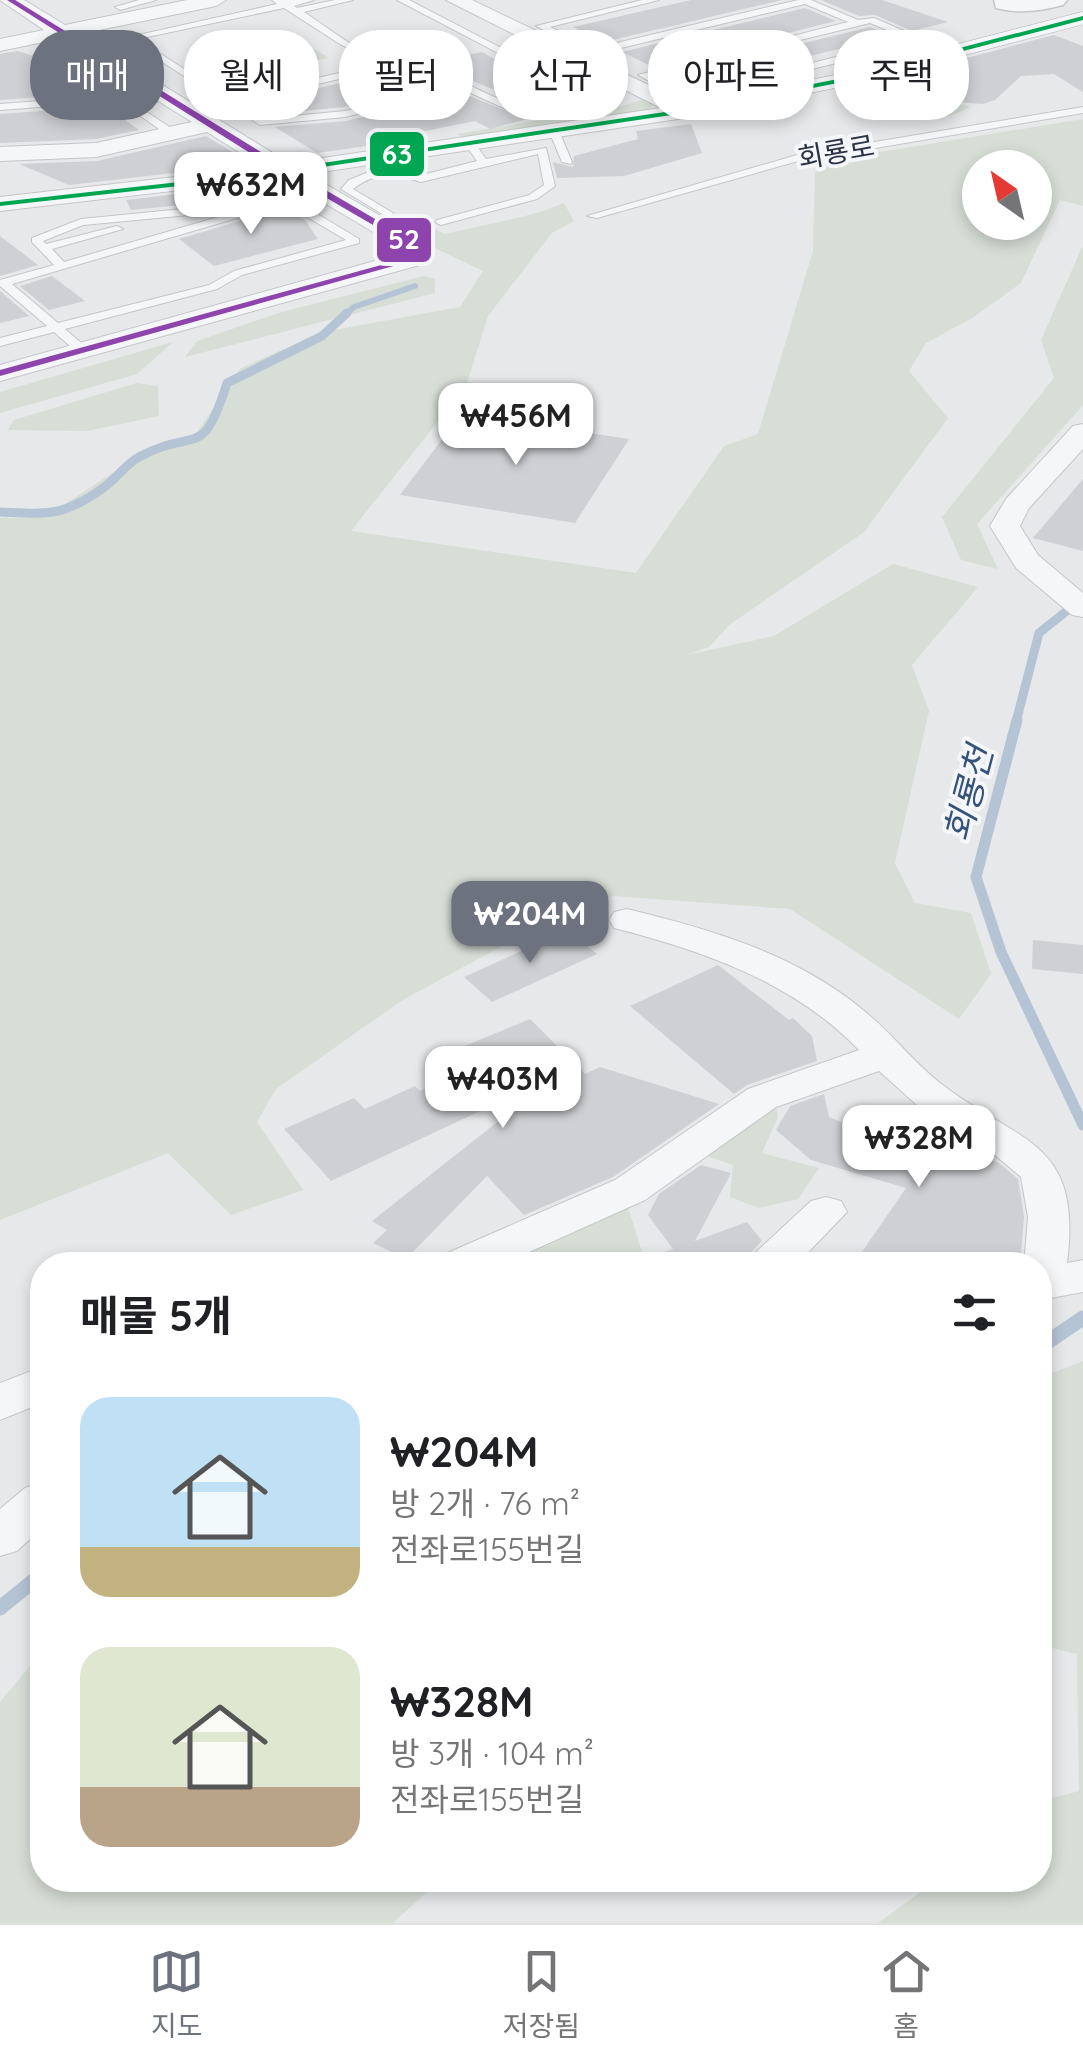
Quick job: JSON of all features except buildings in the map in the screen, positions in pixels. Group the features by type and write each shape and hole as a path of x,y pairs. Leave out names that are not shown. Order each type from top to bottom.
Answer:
{"street":[{"path":"10,0 59,30"},
{"path":"72,30 216,0"},
{"path":"456,0 648,93"},
{"path":"997,2 1041,4 1049,13"},
{"path":"969,45 1049,13 1080,15"},
{"path":"0,44 30,38"},
{"path":"0,373 418,258 420,249 164,96"},
{"path":"0,204 477,153 554,131 648,117"},
{"path":"0,154 96,150 210,125"},
{"path":"1083,432 1016,505 1004,526 1010,543 1083,608"},
{"path":"627,920 736,952 847,1017 930,1096 1008,1144 1042,1174 1055,1281"},
{"path":"489,1252 630,1190 762,1098 887,1054"},
{"path":"783,1252 826,1212"},
{"path":"0,1403 30,1389"},
{"path":"0,1536 30,1511"}],"lane":[{"path":"120,6 151,0"},
{"path":"184,73 130,38 310,0"},
{"path":"286,5 348,0"},
{"path":"402,0 460,30"},
{"path":"654,0 541,26 582,46 604,49 804,1 857,23"},
{"path":"286,5 339,36"},
{"path":"834,61 685,97 643,75 871,20 894,30"},
{"path":"473,37 598,101 586,109 544,116 525,114 473,91"},
{"path":"0,107 122,98 173,134"},
{"name":"회룡로","path":"593,216 797,158 1083,110"},
{"path":"210,125 339,115"},
{"path":"554,131 568,162"},
{"path":"389,216 346,189 355,179 387,171 410,173 421,179 477,153 542,150 550,186 533,197 442,222"},
{"path":"2,283 320,190"},
{"path":"0,342 213,287 238,272 355,241 282,201 80,222 36,240 62,266"},
{"path":"44,248 116,229"},
{"path":"2,283 82,350"}],"shaded area":[{"path":"642,100 648,103 648,110 628,116 628,104"},
{"path":"1083,119 1083,206 1060,200 1052,217 1052,150 962,150 962,240 1041,240 1021,283 972,318 926,343 909,371 948,418 864,532 729,625 709,647 686,655 774,636 893,564 978,587 912,665 929,711 895,863 915,903 971,913 991,974 959,1019 790,909 613,896 500,947 401,1001 276,1089 257,1122 303,1190 231,1215 168,1153 0,1220 0,518 45,517 120,468 195,435 241,368 323,332 460,307 483,271 439,250 397,222 412,218 445,234 564,203 574,221 552,233 488,316 466,386 351,531 636,573 724,446 758,434 813,251 815,172 856,156"},
{"path":"541,120 599,120 467,140 457,134"},
{"path":"1083,245 1083,405 977,524 998,569 961,560 942,517 1054,378 1041,340"},
{"path":"424,276 435,279 435,293 185,357 197,341 282,312"},
{"path":"173,342 137,374 0,413 0,392"},
{"path":"137,383 158,386 159,416 87,431 8,430 14,420"},
{"path":"774,1095 778,1117 762,1153 819,1168 798,1199 759,1208 730,1197 733,1165 695,1152"},
{"path":"624,1195 642,1252 504,1252"},
{"path":"1083,1361 1083,1923 878,1923 920,1892 1052,1892 1052,1798 1079,1791 1077,1654 1052,1648 1052,1373"},
{"path":"30,1666 30,1892 427,1892 393,1923 0,1923 0,1702"}],"waterway":[{"path":"344,316 354,307 415,286"},
{"path":"0,512 65,509 103,488 139,457 195,438 211,424 227,383 322,336 347,313"},
{"name":"회룡천","path":"1016,722 1039,633 1083,598"},
{"name":"회룡천","path":"1017,720 976,877 1001,952 1083,1125"},
{"name":"회룡천","path":"1052,1339 1083,1318"},
{"name":"회룡천","path":"0,1608 30,1584"}],"transit line":[{"name":"52","path":"0,373 418,258 420,249 261,156 10,0"},
{"name":"63","path":"0,204 242,177 685,111 848,79 1083,18"}]}
